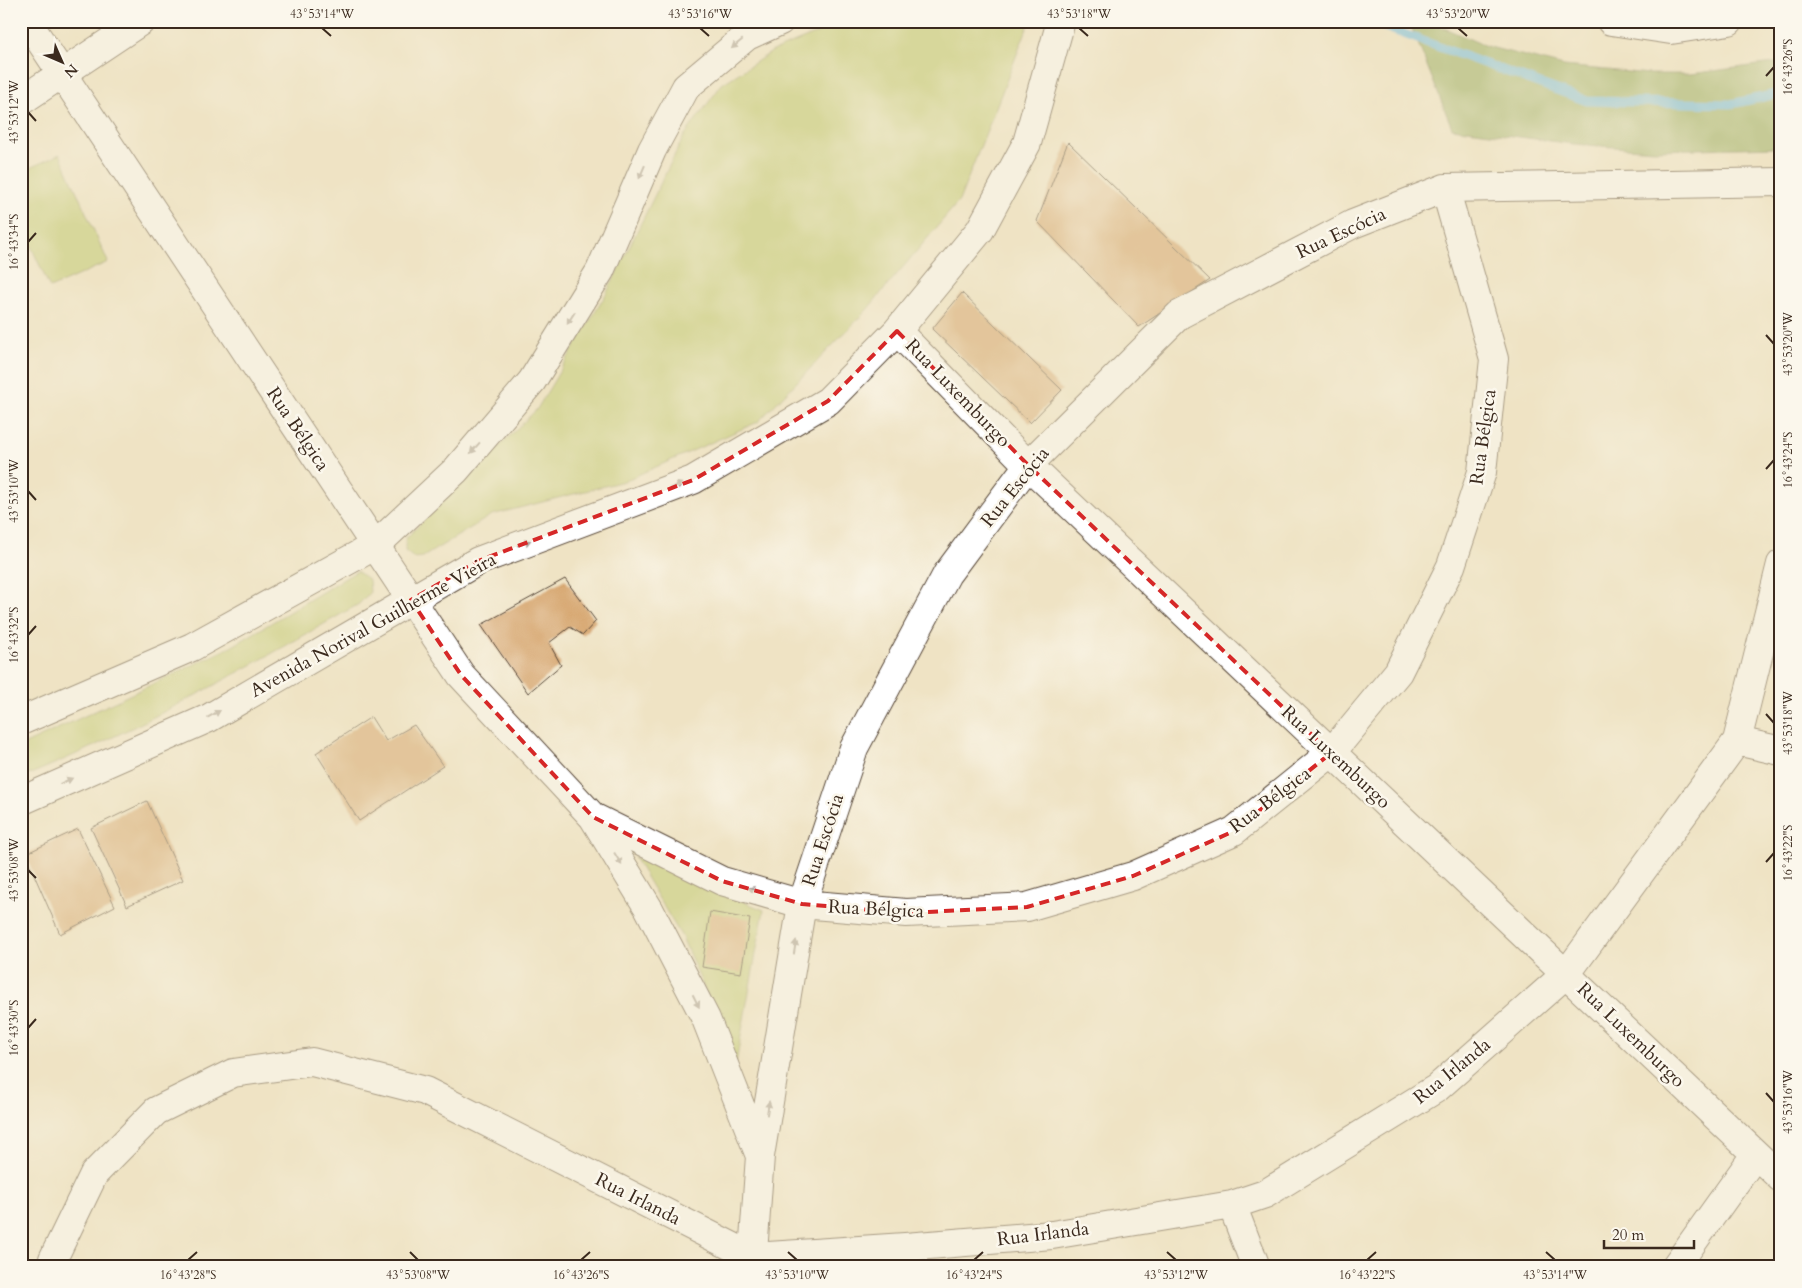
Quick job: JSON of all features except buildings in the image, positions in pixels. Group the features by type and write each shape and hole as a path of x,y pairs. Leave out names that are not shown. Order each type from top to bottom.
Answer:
{"street":[{"name":"Rua Bélgica","path":"27,21 61,75 461,675 593,817 648,909 706,1019 760,1156"},
{"path":"21,101 141,21"},
{"path":"21,721 192,647 376,545 456,470 532,381 600,271 652,150 686,87 747,36 780,21"},
{"path":"1048,21 1052,56"},
{"name":"Avenida Norival Guilherme Vieira","path":"21,801 209,718 478,561 693,480 828,401 897,331 980,230 1027,143 1062,21"},
{"path":"1611,21 1671,30 1729,21"},
{"name":"Rua Escócia","path":"753,1262 760,1156 802,904 854,748 947,574 1028,465 1179,316 1354,224 1445,188 1781,182"},
{"name":"Rua Bélgica","path":"593,817 722,881 802,904 906,914 1027,907 1133,876 1234,831 1331,753 1398,672 1451,566 1482,472 1494,359 1445,188"},
{"name":"Rua Luxemburgo","path":"897,331 1028,465 1331,753 1567,973 1781,1178"},
{"name":"Rua Irlanda","path":"53,1267 53,1259 94,1174 156,1111 232,1073 312,1062 425,1091 753,1262 1052,1235 1232,1205 1265,1194 1437,1088 1567,973 1737,741 1781,564"},
{"path":"1737,741 1781,751"},
{"path":"1675,1267 1755,1154"},
{"path":"1232,1205 1256,1267"}],"highlighted area":[{"path":"897,331 1028,465 1331,753 1234,831 1133,876 1027,907 906,913 802,904 722,881 593,817 461,675 411,600 478,561 693,480 828,401"}],"green space":[{"path":"847,21 1030,21 959,201 865,312 758,422 624,481 492,515 423,557 414,558 405,551 406,538 537,409 606,294 684,136 722,84 773,51"},
{"path":"1409,21 1428,21 1486,46 1564,66 1650,74 1690,74 1781,62 1781,147 1654,150 1573,144 1452,128"},
{"path":"60,154 108,262 50,288 21,224 21,172"},
{"path":"357,571 369,580 370,592 359,604 193,697 109,739 21,778 21,746 231,647"},
{"path":"634,857 764,910 736,1063 682,937"}],"waterway":[{"path":"1368,21 1587,101 1731,104 1781,93"}]}
